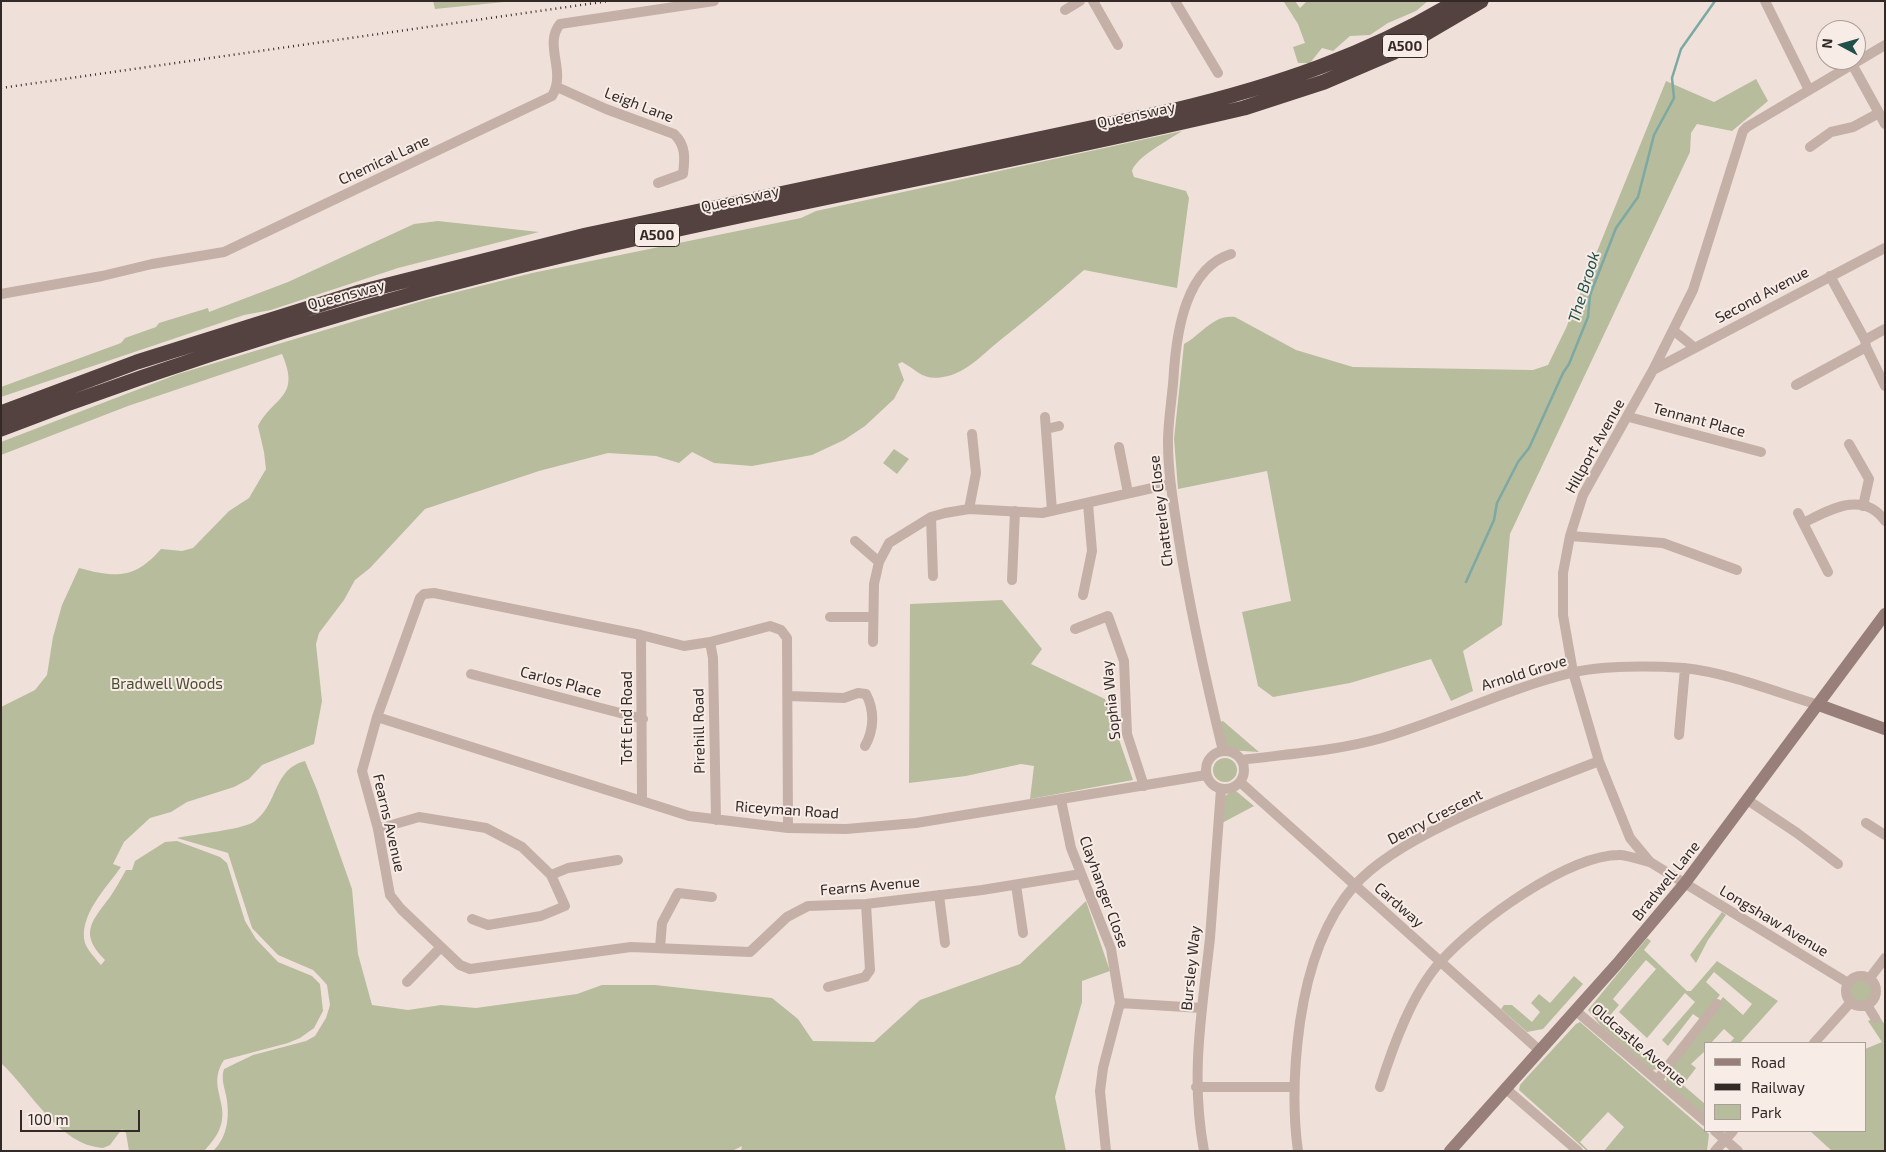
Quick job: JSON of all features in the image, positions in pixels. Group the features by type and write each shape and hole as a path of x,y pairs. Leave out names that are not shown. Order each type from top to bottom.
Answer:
{"highway":[{"name":"Queensway","path":"1,413 137,362 360,292 586,236 1175,110 1239,94 1320,69 1383,42 1457,1"},
{"name":"Queensway","path":"1,429 91,394 315,321 593,248 1244,108 1324,82 1394,52 1481,1"},
{"path":"1,402 207,331 289,314"},
{"path":"1,435 91,394"}],"street":[{"path":"557,87 558,75 553,40 554,32 560,24 714,1"},
{"path":"1065,10 1080,1"},
{"path":"1093,1 1118,45"},
{"path":"1175,1 1218,73"},
{"path":"1765,1 1809,90 1842,70"},
{"path":"1866,56 1885,45"},
{"path":"1855,70 1885,124"},
{"name":"Leigh Lane","path":"557,87 606,109 674,134 679,139 685,156 683,174 658,183"},
{"name":"Chemical Lane","path":"1,294 224,252 544,100 552,96 557,87"},
{"name":"Hillport Avenue","path":"1685,884 1650,862 1630,838 1599,761 1573,672 1563,615 1563,573 1570,536 1583,495 1654,370 1693,290 1740,138 1747,127 1809,90"},
{"path":"1810,147 1831,132 1853,127 1879,113"},
{"name":"Second Avenue","path":"1654,370 1885,248"},
{"name":"Chatterley Close","path":"1223,751 1189,609 1170,484 1168,441 1176,347 1181,318 1187,301 1200,278 1216,261 1231,254"},
{"path":"1830,276 1866,344 1885,386"},
{"path":"1796,385 1866,344 1885,329"},
{"path":"1673,330 1694,348"},
{"name":"Tennant Place","path":"1629,416 1761,452"},
{"path":"1045,417 1052,511"},
{"path":"1046,428 1059,426"},
{"path":"970,510 976,473 972,434"},
{"path":"1849,444 1869,479 1863,506"},
{"path":"1123,453 1128,494"},
{"path":"873,642 874,584 880,562 889,543 932,517 945,512 970,510 1042,513 1170,484"},
{"path":"1083,595 1092,551 1088,504"},
{"path":"1803,523 1838,506 1863,506 1876,512 1885,520"},
{"path":"1012,580 1014,511"},
{"path":"1798,513 1828,572"},
{"path":"932,517 933,576"},
{"path":"1570,536 1663,543 1737,570"},
{"path":"855,541 880,562"},
{"name":"Fearns Avenue","path":"788,828 789,696 787,638 781,630 770,626 710,642 684,646 641,634 434,592 424,594 420,598 377,717 362,771 378,829 390,895 440,948 460,965 470,969 631,947 750,952 787,917 808,906 866,904 1016,885 1081,874"},
{"name":"Bradwell Lane","path":"1450,1151 1576,1011 1685,884 1885,614"},
{"name":"Sophia Way","path":"1075,629 1108,616 1124,660 1127,734 1144,786"},
{"path":"830,617 872,617"},
{"name":"Toft End Road","path":"641,634 642,801"},
{"name":"Pirehill Road","path":"710,642 713,658 716,820"},
{"name":"Arnold Grove","path":"1241,760 1345,747 1383,738 1494,696 1573,672 1637,666 1684,668 1715,673 1819,705"},
{"path":"1679,735 1684,668"},
{"name":"Carlos Place","path":"471,674 642,719"},
{"path":"789,696 844,698 858,693 866,694 872,705 872,734 865,746"},
{"path":"1819,705 1885,729"},
{"name":"Riceyman Road","path":"377,717 689,816 788,828 846,830 916,824 1206,776"},
{"path":"1223,751 1233,753 1241,760 1244,772 1240,782 1228,789 1221,789 1210,782 1206,776 1208,761 1212,756 1223,751"},
{"name":"Denry Crescent","path":"1298,1151 1294,1087 1299,1028 1309,978 1328,928 1354,886 1394,854 1414,841 1464,816 1599,761"},
{"name":"Cardway","path":"1240,782 1539,1050"},
{"name":"Bursley Way","path":"1204,1151 1198,1119 1196,1087 1201,1008 1210,938 1221,789"},
{"name":"Clayhanger Close","path":"1061,800 1070,848 1111,949 1120,1003"},
{"path":"1748,801 1797,832 1838,864"},
{"path":"378,829 419,817 486,828 522,848 551,875 565,906 542,916 488,925 472,919"},
{"path":"1866,823 1885,835"},
{"path":"1380,1087 1402,1028 1424,987 1441,962 1484,923 1545,881 1582,865 1620,855 1628,849 1630,838"},
{"path":"1620,855 1650,862"},
{"path":"551,875 568,868 618,860"},
{"name":"Longshaw Avenue","path":"1685,884 1848,983"},
{"path":"1016,885 1023,933"},
{"path":"660,948 662,923 678,893 712,897"},
{"path":"940,895 945,943"},
{"path":"832,984 866,976 870,970 866,904"},
{"path":"407,982 440,948"},
{"path":"1868,979 1885,958"},
{"path":"1856,977 1868,979 1880,993 1867,1004 1858,1006 1851,1002 1846,995 1848,983 1856,977"},
{"path":"1815,1042 1851,1002"},
{"path":"1106,1151 1100,1091 1103,1068 1120,1003 1201,1008"},
{"path":"1657,1080 1717,1004"},
{"path":"1867,1004 1875,1018"},
{"name":"Oldcastle Avenue","path":"1576,1011 1704,1120"},
{"path":"1196,1087 1294,1087"},
{"path":"1505,1088 1578,1151"},
{"path":"1716,1132 1738,1151"},
{"path":"1715,1151 1732,1132"}],"green space":[{"path":"433,1 514,1 435,9"},
{"path":"1295,1 1300,8 1307,1 1428,1 1416,11 1388,23 1370,35 1350,36 1333,51 1322,48 1310,63 1298,63 1293,47 1305,43 1298,24 1284,2"},
{"path":"1756,79 1768,101 1732,131 1697,124 1691,133 1690,152 1510,534 1502,625 1463,651 1473,691 1451,701 1431,659 1350,683 1273,697 1258,686 1242,612 1291,601 1267,471 1178,489 1174,439 1184,344 1214,322 1227,317 1235,317 1296,350 1353,367 1533,370 1548,365 1566,328 1666,81 1714,102"},
{"name":"Bradwell Woods","path":"1182,131 1146,155 1132,171 1134,177 1186,191 1189,198 1177,288 1084,270 979,358 959,372 936,378 925,376 902,362 898,364 904,380 894,399 865,426 844,440 812,455 752,466 714,463 692,452 679,463 656,456 608,453 539,471 425,509 370,568 355,580 344,600 319,633 316,644 322,701 314,744 262,765 249,779 234,787 187,802 171,812 150,818 124,842 113,864 121,867 95,902 86,923 85,943 101,965 105,960 92,943 90,935 93,921 126,870 132,870 135,861 165,842 177,841 220,857 227,863 245,921 256,939 278,962 312,976 320,984 323,1011 314,1028 300,1038 288,1043 224,1060 217,1082 223,1113 221,1124 216,1137 204,1151 129,1151 126,1133 122,1129 110,1145 103,1148 87,1145 59,1127 1,1063 1,707 35,690 47,675 53,637 62,605 79,568 104,573 124,574 142,566 161,549 182,551 193,548 229,511 249,498 266,469 258,426 287,388 289,380 287,368 282,354 128,406 1,455 1,442 178,374 425,300 532,273 801,218 816,211"},
{"path":"438,221 539,232 398,268 271,310 244,315 1,397 1,387 121,343 125,338 156,327 159,323 208,308 209,312 288,282 414,224"},
{"path":"894,449 909,459 897,474 883,463"},
{"path":"1002,600 1042,649 1031,664 1105,699 1133,780 1030,799 1034,766 1021,764 966,776 909,783 910,604"},
{"path":"1223,721 1259,752 1227,750 1220,722"},
{"path":"1225,758 1234,761 1237,770 1234,779 1225,782 1216,779 1213,770 1216,761"},
{"path":"305,761 352,889 358,954 372,1005 408,1010 441,1005 476,1008 577,994 602,985 655,985 772,998 798,1019 813,1041 874,1042 920,1000 1020,964 1086,901 1110,971 1082,981 1082,1002 1055,1097 1066,1151 741,1151 742,1146 732,1151 213,1151 222,1139 228,1118 223,1079 224,1069 253,1055 306,1041 315,1036 326,1018 330,1005 327,985 313,970 278,955 252,928 228,853 177,838 240,827 255,821 268,806 287,771"},
{"path":"1232,791 1236,791 1254,806 1222,823 1225,796"},
{"path":"1722,912 1726,915 1708,940 1696,963 1690,955"},
{"path":"1647,938 1651,941 1644,950 1687,991 1691,991 1717,961 1778,1001 1741,1042 1731,1042 1734,1038 1724,1029 1712,1042 1704,1042 1704,1052 1691,1064 1696,1068 1683,1085 1704,1103 1704,1115 1666,1083 1667,1073 1723,997 1743,1015 1752,1004 1714,972 1706,982 1720,995 1700,1019 1693,1014 1668,1046 1662,1040 1695,1002 1685,993 1647,1038 1619,1012 1656,969 1646,960 1613,999 1619,1005 1606,1020 1654,1063 1658,1058 1665,1064 1661,1069 1652,1070 1601,1026 1588,1010"},
{"path":"1574,976 1583,984 1543,1029 1527,1032 1501,1009 1504,1005 1512,1005 1532,1022 1540,1012 1531,1003 1539,994 1550,1003"},
{"path":"1861,980 1869,983 1872,991 1869,999 1861,1002 1853,999 1850,991 1853,983"},
{"path":"1879,1016 1885,1025 1885,1151 1832,1151 1811,1132 1866,1132 1866,1049 1882,1042 1868,1021"},
{"path":"1580,1022 1704,1130 1704,1132 1709,1134 1707,1151 1604,1151 1624,1127 1608,1112 1580,1142 1589,1151 1587,1151 1519,1090 1520,1085 1576,1024"}],"waterway":[{"name":"The Brook","path":"1466,582 1494,520 1497,503 1518,462 1529,448 1563,373 1569,364 1588,317 1590,295 1616,228 1638,197 1654,135 1674,98 1672,78 1681,49 1715,1"}],"railway":[{"path":"1,88 609,1"}]}
